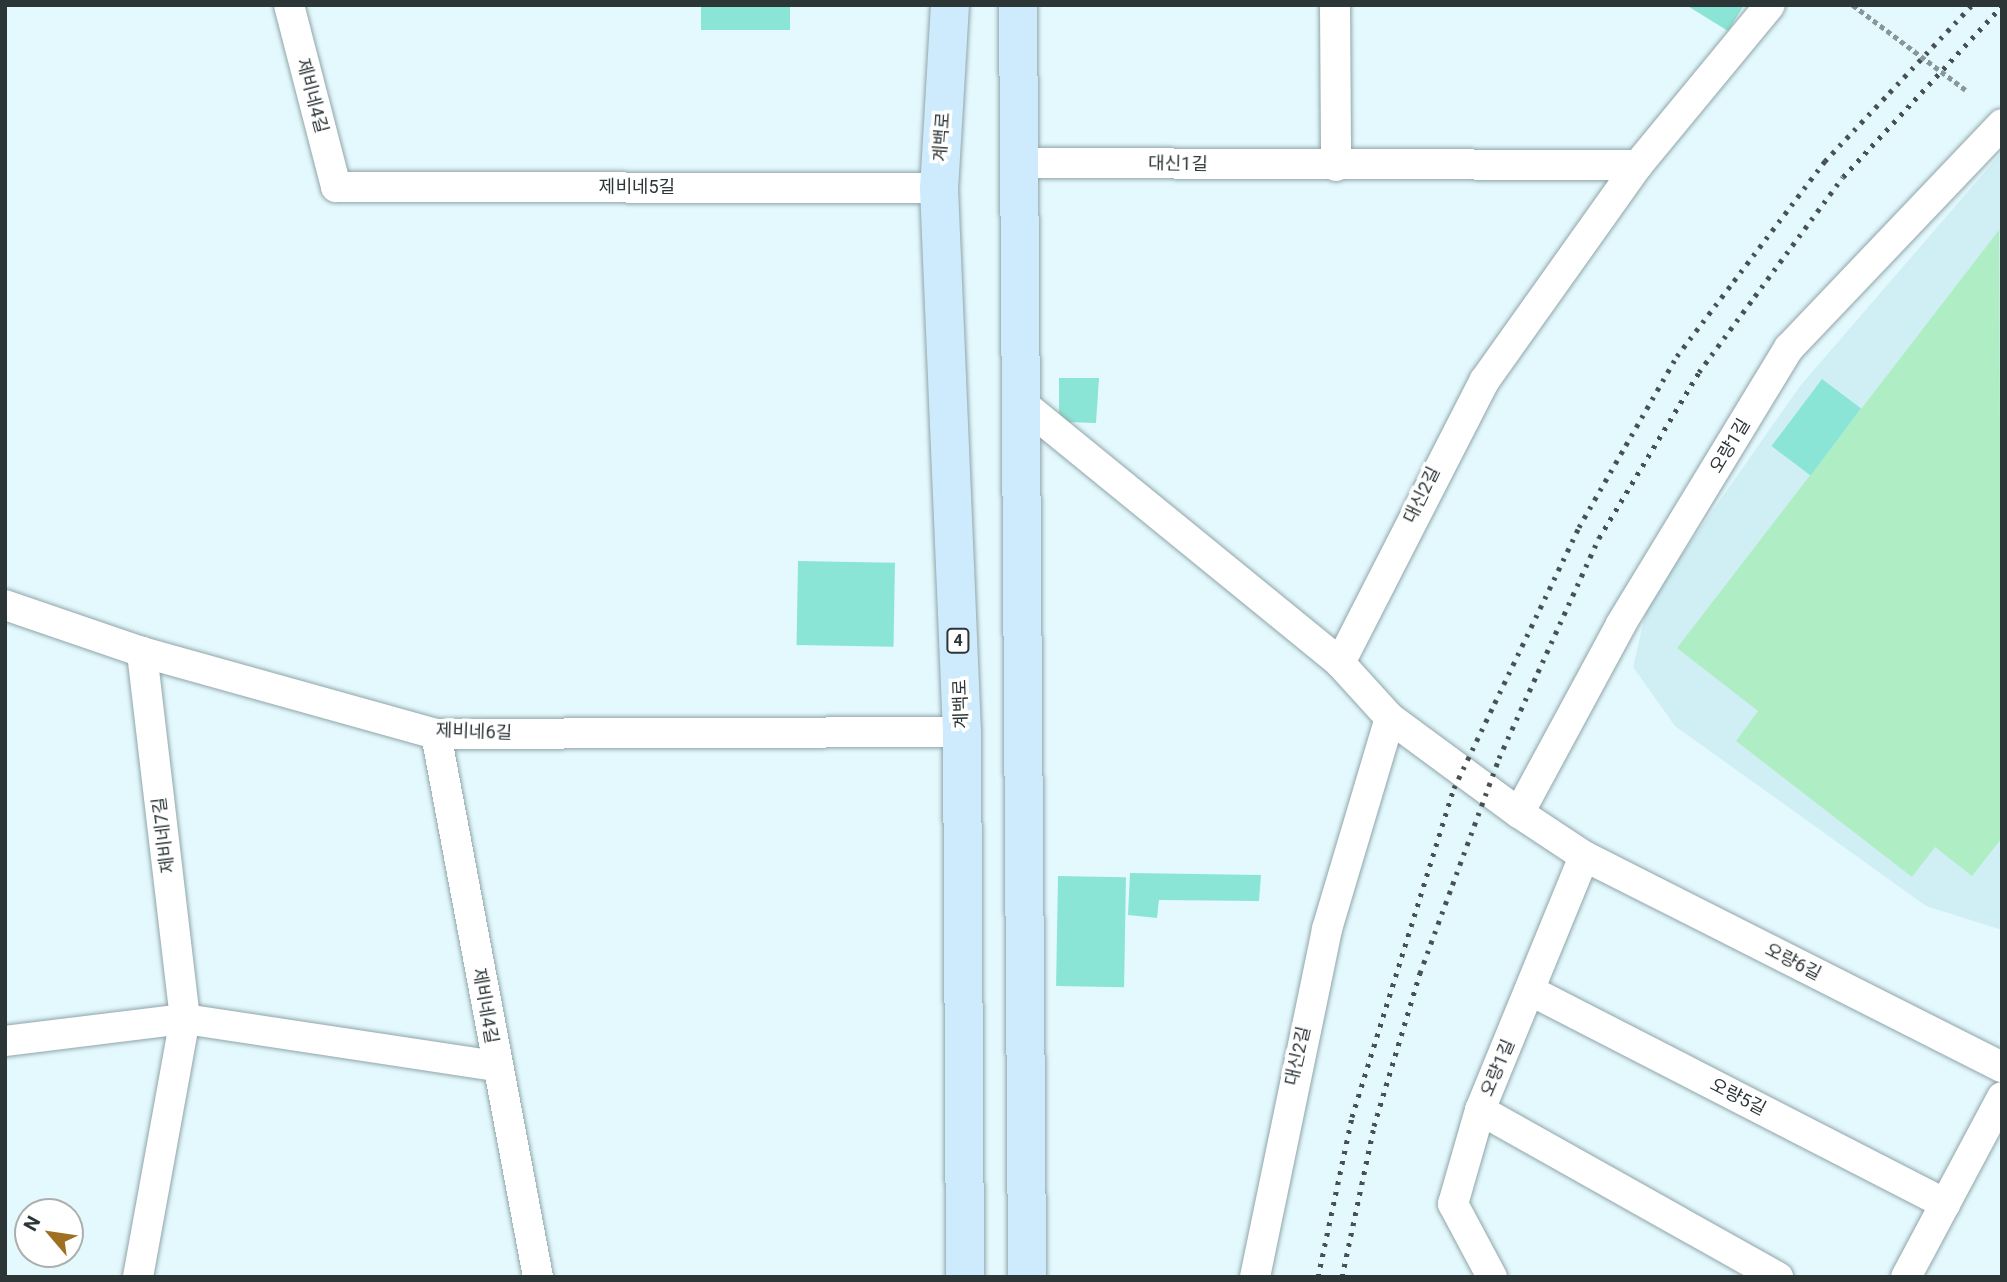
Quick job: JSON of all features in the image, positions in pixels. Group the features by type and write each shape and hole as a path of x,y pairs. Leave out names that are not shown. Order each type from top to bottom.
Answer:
{"main road":[{"name":"계백로","path":"950,5 939,188 962,732 965,1277"},
{"path":"1018,5 1018,400 1027,1277"}],"street":[{"name":"제비네4길","path":"289,5 336,187"},
{"path":"1335,5 1336,166"},
{"name":"대신2길","path":"1340,663 1485,380 1638,165 1770,5"},
{"name":"오량1길","path":"1519,813 1621,624 1789,348 2002,124"},
{"name":"대신1길","path":"1020,163 1638,165"},
{"name":"제비네5길","path":"336,187 939,188"},
{"path":"1018,400 1340,663"},
{"name":"제비네6길","path":"5,606 142,652 436,734 962,732"},
{"name":"제비네7길","path":"138,1277 185,1019 142,652"},
{"name":"오량6길","path":"1340,663 1390,718 1519,813 1584,856 2002,1067"},
{"name":"대신2길","path":"1255,1277 1326,929 1390,718"},
{"name":"제비네4길","path":"436,734 496,1066 538,1277"},
{"name":"오량1길","path":"1497,1275 1452,1204 1480,1110 1584,856"},
{"name":"오량5길","path":"1531,990 1946,1204"},
{"path":"5,1041 185,1019 496,1066"},
{"path":"1906,1277 2002,1097"},
{"path":"1480,1110 1778,1277"}],"path":[{"path":"1853,5 1966,90"}],"shaded area":[{"path":"2002,152 2002,930 1926,906 1675,726 1633,667 1648,603 1800,386"}],"green space":[{"path":"1999,230 2002,838 1972,876 1935,847 1912,877 1736,741 1758,711 1677,648"}],"building":[{"path":"701,5 790,5 790,30 701,30"},
{"path":"1686,5 1744,5 1728,31"},
{"path":"1059,378 1099,378 1096,423 1067,422 1059,413"},
{"path":"1822,379 1861,408 1811,476 1771,446"},
{"path":"798,561 895,563 894,647 797,645"},
{"path":"1130,873 1261,875 1259,901 1159,900 1157,918 1128,915"},
{"path":"1058,876 1126,877 1124,987 1056,986"}],"railway":[{"path":"1318,1277 1352,1117 1454,788 1579,527 1677,356 1825,161 1972,5"},
{"path":"1342,1277 1374,1126 1420,973 1499,758 1599,538 1699,372 1843,177 2002,6"}]}
